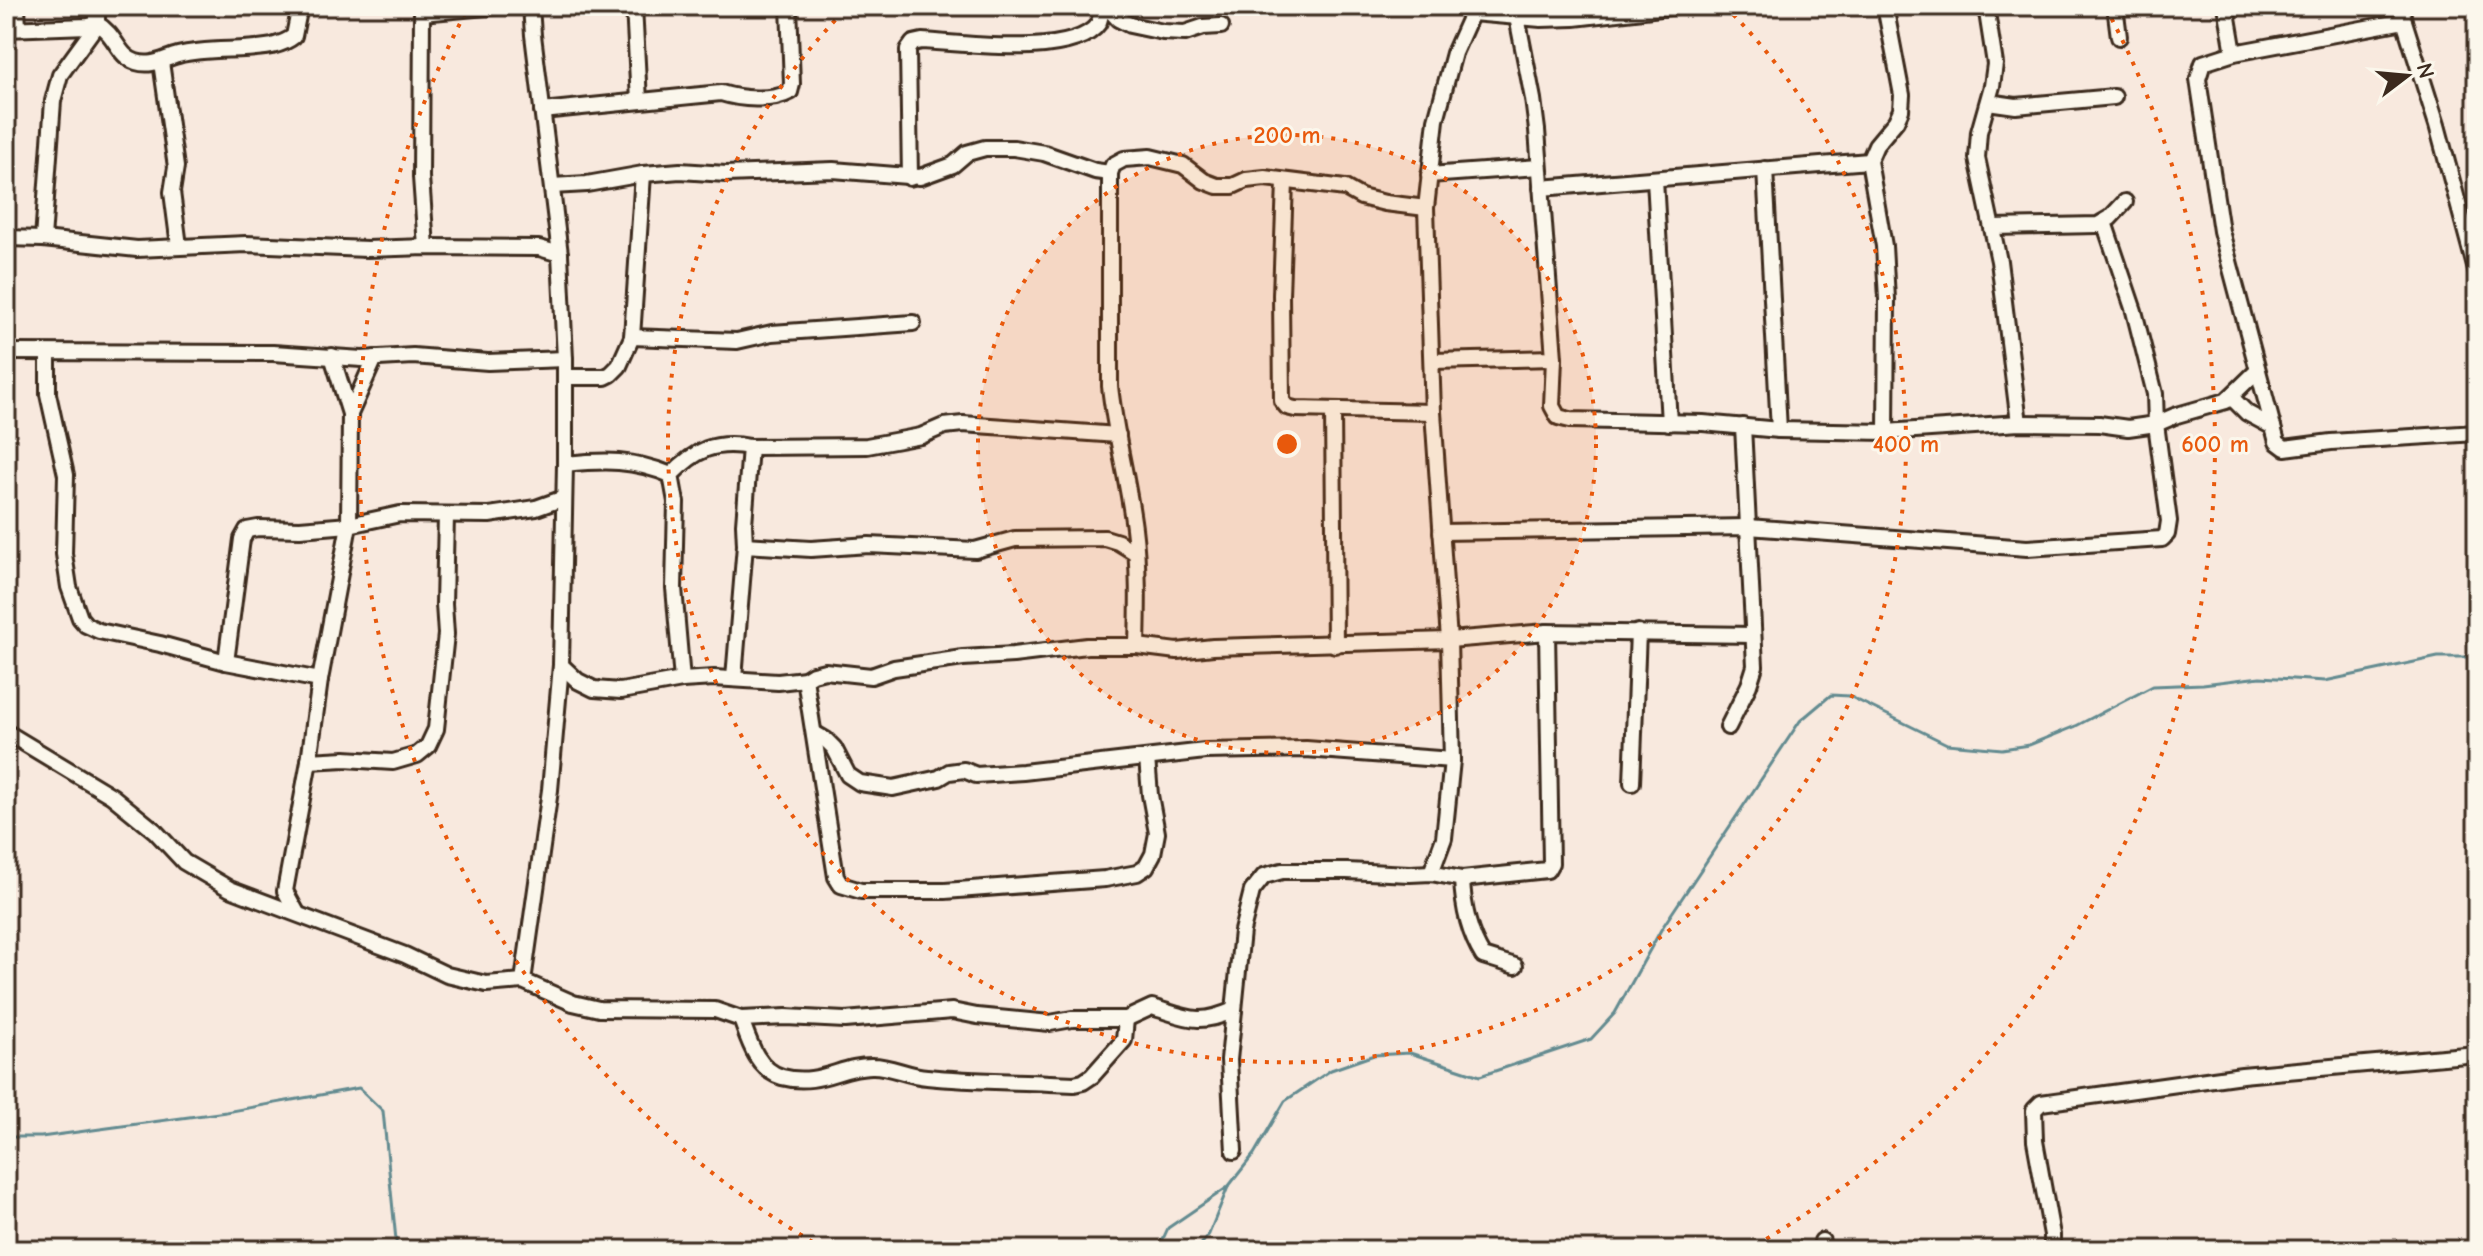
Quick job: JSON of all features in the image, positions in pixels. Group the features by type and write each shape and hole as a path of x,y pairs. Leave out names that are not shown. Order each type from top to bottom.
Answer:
{"street":[{"path":"17,6 12,29 97,24 110,32 125,57 139,63 161,62 179,55 272,46 288,41 294,36 300,6"},
{"path":"43,239 56,87 60,75 97,24 97,6"},
{"path":"426,247 421,177 422,13 496,6"},
{"path":"523,981 548,805 561,665 565,464 565,359 560,254 531,6"},
{"path":"634,6 639,101"},
{"path":"542,111 721,93 733,97 782,97 790,92 792,84 789,6"},
{"path":"910,178 908,50 913,43 922,41 988,48 1067,41 1090,32 1100,21 1104,6 1130,25 1163,32 1185,33 1203,27 1221,26"},
{"path":"1431,873 1444,838 1452,760 1449,640 1433,412 1426,208 1436,120 1445,81 1472,9 1541,19 1678,6"},
{"path":"1885,6 1902,95 1896,121 1876,145 1869,161 1885,259 1886,432"},
{"path":"1986,6 1995,64 1979,132 1977,158 1993,227 2019,423"},
{"path":"2115,6 2119,37"},
{"path":"2226,6 2234,53"},
{"path":"2401,6 2477,274"},
{"path":"1517,17 1533,99 1554,358 1552,406 1558,417 1779,430 1886,432 2019,423 2099,424 2128,428 2156,424 2210,407 2231,397 2257,371"},
{"path":"2404,21 2234,53 2203,63 2198,79 2221,231 2277,442 2285,448 2430,434 2477,433"},
{"path":"161,62 176,167 172,192 179,246"},
{"path":"1988,102 2016,106 2114,97"},
{"path":"552,186 680,171 726,174 833,170 910,178 931,175 953,165 967,153 985,148 1014,148 1044,153 1095,171 1110,173"},
{"path":"1137,646 1136,553 1131,505 1113,418 1110,386 1110,173 1113,165 1124,159 1150,157 1183,165 1204,181 1217,186 1233,186 1246,180 1265,178 1345,188 1361,197 1385,203 1426,208"},
{"path":"1541,188 1869,161"},
{"path":"1429,175 1539,167"},
{"path":"1765,169 1779,430"},
{"path":"565,377 605,377 611,374 619,366 632,337 643,174"},
{"path":"1655,179 1669,423"},
{"path":"1285,182 1281,295 1282,401 1287,407 1295,409 1433,412"},
{"path":"1993,227 2098,225 2125,202"},
{"path":"1441,532 1748,527 2027,548 2162,539 2167,534 2169,521 2155,394 2117,256 2104,222"},
{"path":"6,238 137,249 246,244 367,249 539,248 560,254"},
{"path":"632,337 737,341 772,333 913,323"},
{"path":"6,352 273,353 375,358 413,356 488,362 565,359"},
{"path":"48,354 48,394 66,475 64,554 69,587 80,618 99,631 226,662 320,680"},
{"path":"297,913 285,891 349,525 350,414 332,356"},
{"path":"350,414 375,358"},
{"path":"1432,361 1554,358"},
{"path":"2231,397 2247,413 2273,427"},
{"path":"1333,411 1335,645"},
{"path":"671,475 684,461 700,451 732,444 750,447 867,446 963,424 1118,435"},
{"path":"1728,727 1755,666 1743,426"},
{"path":"734,678 750,447"},
{"path":"565,464 610,460 649,466 671,475"},
{"path":"671,475 676,502 674,588 682,680"},
{"path":"226,662 242,539 247,530 349,525 400,514 489,515 536,508 564,498"},
{"path":"309,761 345,759 393,762 417,755 428,746 436,729 446,634 446,516"},
{"path":"745,545 811,549 869,545 975,550 1015,539 1105,538 1136,553"},
{"path":"561,665 578,681 594,689 621,691 682,680 734,678 778,682 805,679 825,671 871,676 894,668 963,658 1087,646 1137,646 1177,651 1213,647 1449,640 1547,632 1753,635"},
{"path":"1234,1151 1229,1060 1242,931 1252,891 1264,876 1282,871 1431,873 1462,879 1547,870 1551,863 1547,632"},
{"path":"1632,783 1638,632"},
{"path":"805,679 836,877 841,885 861,891 945,891 1105,879 1137,873 1146,867 1153,854 1157,833 1147,758"},
{"path":"6,732 112,796 155,831 184,862 230,889 405,955 447,975 486,984 523,981 573,1003 599,1009 715,1010 741,1019 786,1017 845,1020 952,1011 1050,1023 1072,1019 1126,1019 1152,1007 1198,1021 1214,1019 1234,1010"},
{"path":"814,733 834,748 848,775 860,783 893,788 964,770 976,775 1205,751 1306,749 1452,760"},
{"path":"1462,879 1463,905 1473,941 1483,956 1515,966"},
{"path":"267,903 285,891"},
{"path":"741,1019 753,1053 780,1076 823,1078 871,1066 915,1076 947,1079 1074,1084 1092,1076 1124,1040 1126,1019"},
{"path":"2052,1250 2035,1141 2034,1110 2041,1103 2242,1075 2477,1054"}],"waterway":[{"path":"1158,1250 1168,1228 1228,1187 1254,1154 1285,1101 1331,1070 1374,1055 1410,1053 1480,1076 1591,1039 1615,1013 1662,928 1800,721 1831,695 1849,696 1947,744 2002,749 2029,745 2076,726 2153,686 2260,677 2325,681 2438,657 2477,657"},
{"path":"6,1137 41,1137 226,1112 359,1088 383,1111 397,1250"},
{"path":"1197,1250 1209,1234 1228,1187"}]}
